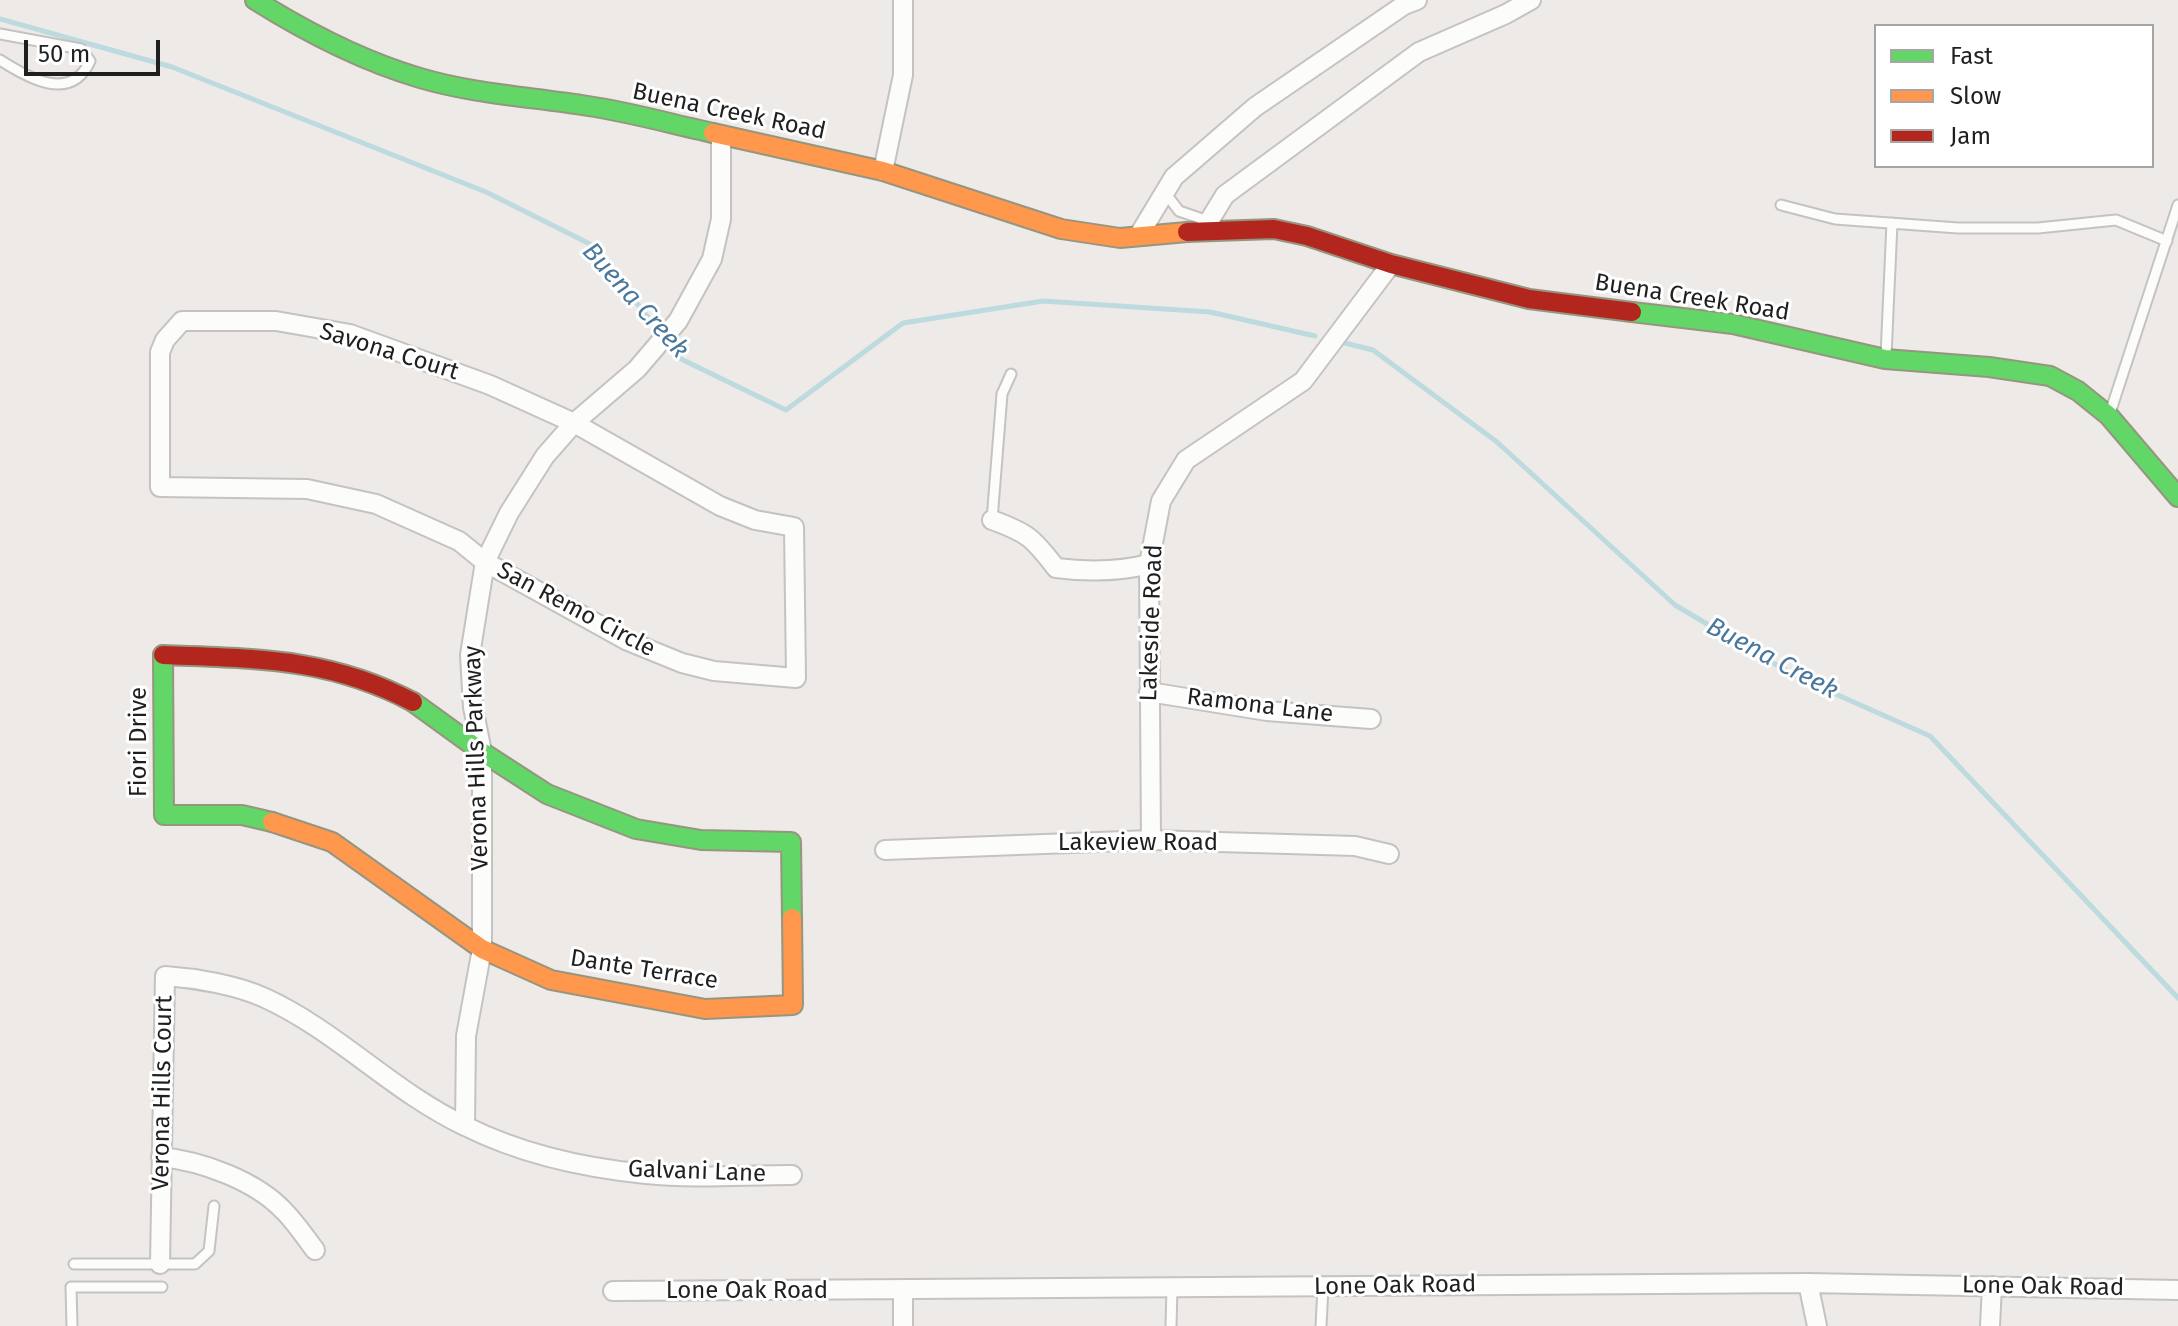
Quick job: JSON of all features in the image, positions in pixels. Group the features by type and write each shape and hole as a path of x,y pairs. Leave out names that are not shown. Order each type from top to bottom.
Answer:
{"main road":[{"name":"Buena Creek Road","path":"255,0 299,27 375,62 419,78 459,88 591,106 883,171 1061,229 1120,238 1206,226 1274,229 1307,236 1391,264 1529,299 1733,324 1885,359 1989,367 2050,376 2078,391 2109,416 2178,497"},
{"name":"Fiori Drive","path":"482,752 423,707 383,686 341,671 267,659 163,655 164,815 242,815 279,823 332,842 482,949"},
{"name":"Dante Terrace","path":"482,752 547,794 636,829 701,840 791,842 793,1005 705,1009 551,980 482,949"}],"street":[{"path":"883,171 903,75 903,0"},
{"path":"1139,235 1163,190 1174,177 1255,107 1404,5 1417,0"},
{"path":"1206,226 1225,195 1419,52 1531,0"},
{"name":"Verona Hills Parkway","path":"465,1126 466,1036 482,949 482,752 473,707 470,655 485,562 509,513 545,456 574,423 637,369 656,347 672,328 712,259 721,219 721,135"},
{"name":"Lakeside Road","path":"1151,840 1149,564 1161,501 1186,460 1303,381 1391,264"},
{"name":"Savona Court","path":"485,562 459,541 376,504 307,489 160,487 160,352 165,340 182,321 276,321 350,334 490,385 574,423"},
{"name":"San Remo Circle","path":"485,562 628,641 682,663 714,671 796,678 794,527 755,520 720,506 574,423"},
{"path":"992,520 1023,532 1036,541 1056,568 1087,572 1127,570 1149,564"},
{"name":"Ramona Lane","path":"1149,692 1267,711 1371,719"},
{"name":"Lakeview Road","path":"885,850 1151,840 1355,846 1389,854"},
{"name":"Verona Hills Court","path":"160,1264 165,976 192,978 264,997 314,1026 413,1095 465,1126"},
{"name":"Galvani Lane","path":"465,1126 550,1159 647,1175 792,1175"},
{"path":"161,1157 182,1159 251,1184 283,1210 315,1250"},
{"path":"1808,1283 1817,1326"},
{"name":"Lone Oak Road","path":"613,1291 1808,1283 2178,1290"},
{"path":"1990,1326 1992,1286"},
{"path":"903,1291 903,1326"}],"lane":[{"path":"0,34 81,49 90,61 85,73 67,84 46,83 20,73 0,60"},
{"path":"1163,190 1179,211 1206,226"},
{"path":"1781,205 1835,219 1958,228 2038,228 2116,220 2167,241"},
{"path":"2109,416 2178,205"},
{"path":"1885,359 1892,223"},
{"path":"992,520 1002,394 1011,374"},
{"path":"74,1264 195,1264 209,1251 214,1206"},
{"path":"72,1326 71,1287 162,1287"},
{"path":"1321,1326 1323,1287"},
{"path":"1171,1326 1172,1288"}],"waterway":[{"name":"Buena Creek","path":"0,19 172,67 486,192 590,244 681,359 786,410 903,323 1043,301 1210,312 1315,336"},
{"name":"Buena Creek","path":"1345,343 1373,350 1497,442 1675,605 1795,676 1930,736 2178,998"}],"traffic: fast":[{"path":"255,0 335,45 420,78 482,92 604,109 713,133"},
{"path":"1632,312 1733,324 1885,359 1989,367 2050,376 2078,391 2109,416 2178,497"},
{"path":"163,655 164,815 242,815 272,822"},
{"path":"413,702 547,794 636,829 701,840 791,842 792,918"}],"traffic: slow":[{"path":"713,133 883,171 1061,229 1120,238 1187,232"},
{"path":"272,822 332,842 482,949 551,980 705,1009 793,1005 792,918"}],"traffic: jam":[{"path":"1187,232 1274,229 1307,236 1391,264 1529,299 1632,312"},
{"path":"163,655 260,660 321,668 382,687 413,702"}]}
